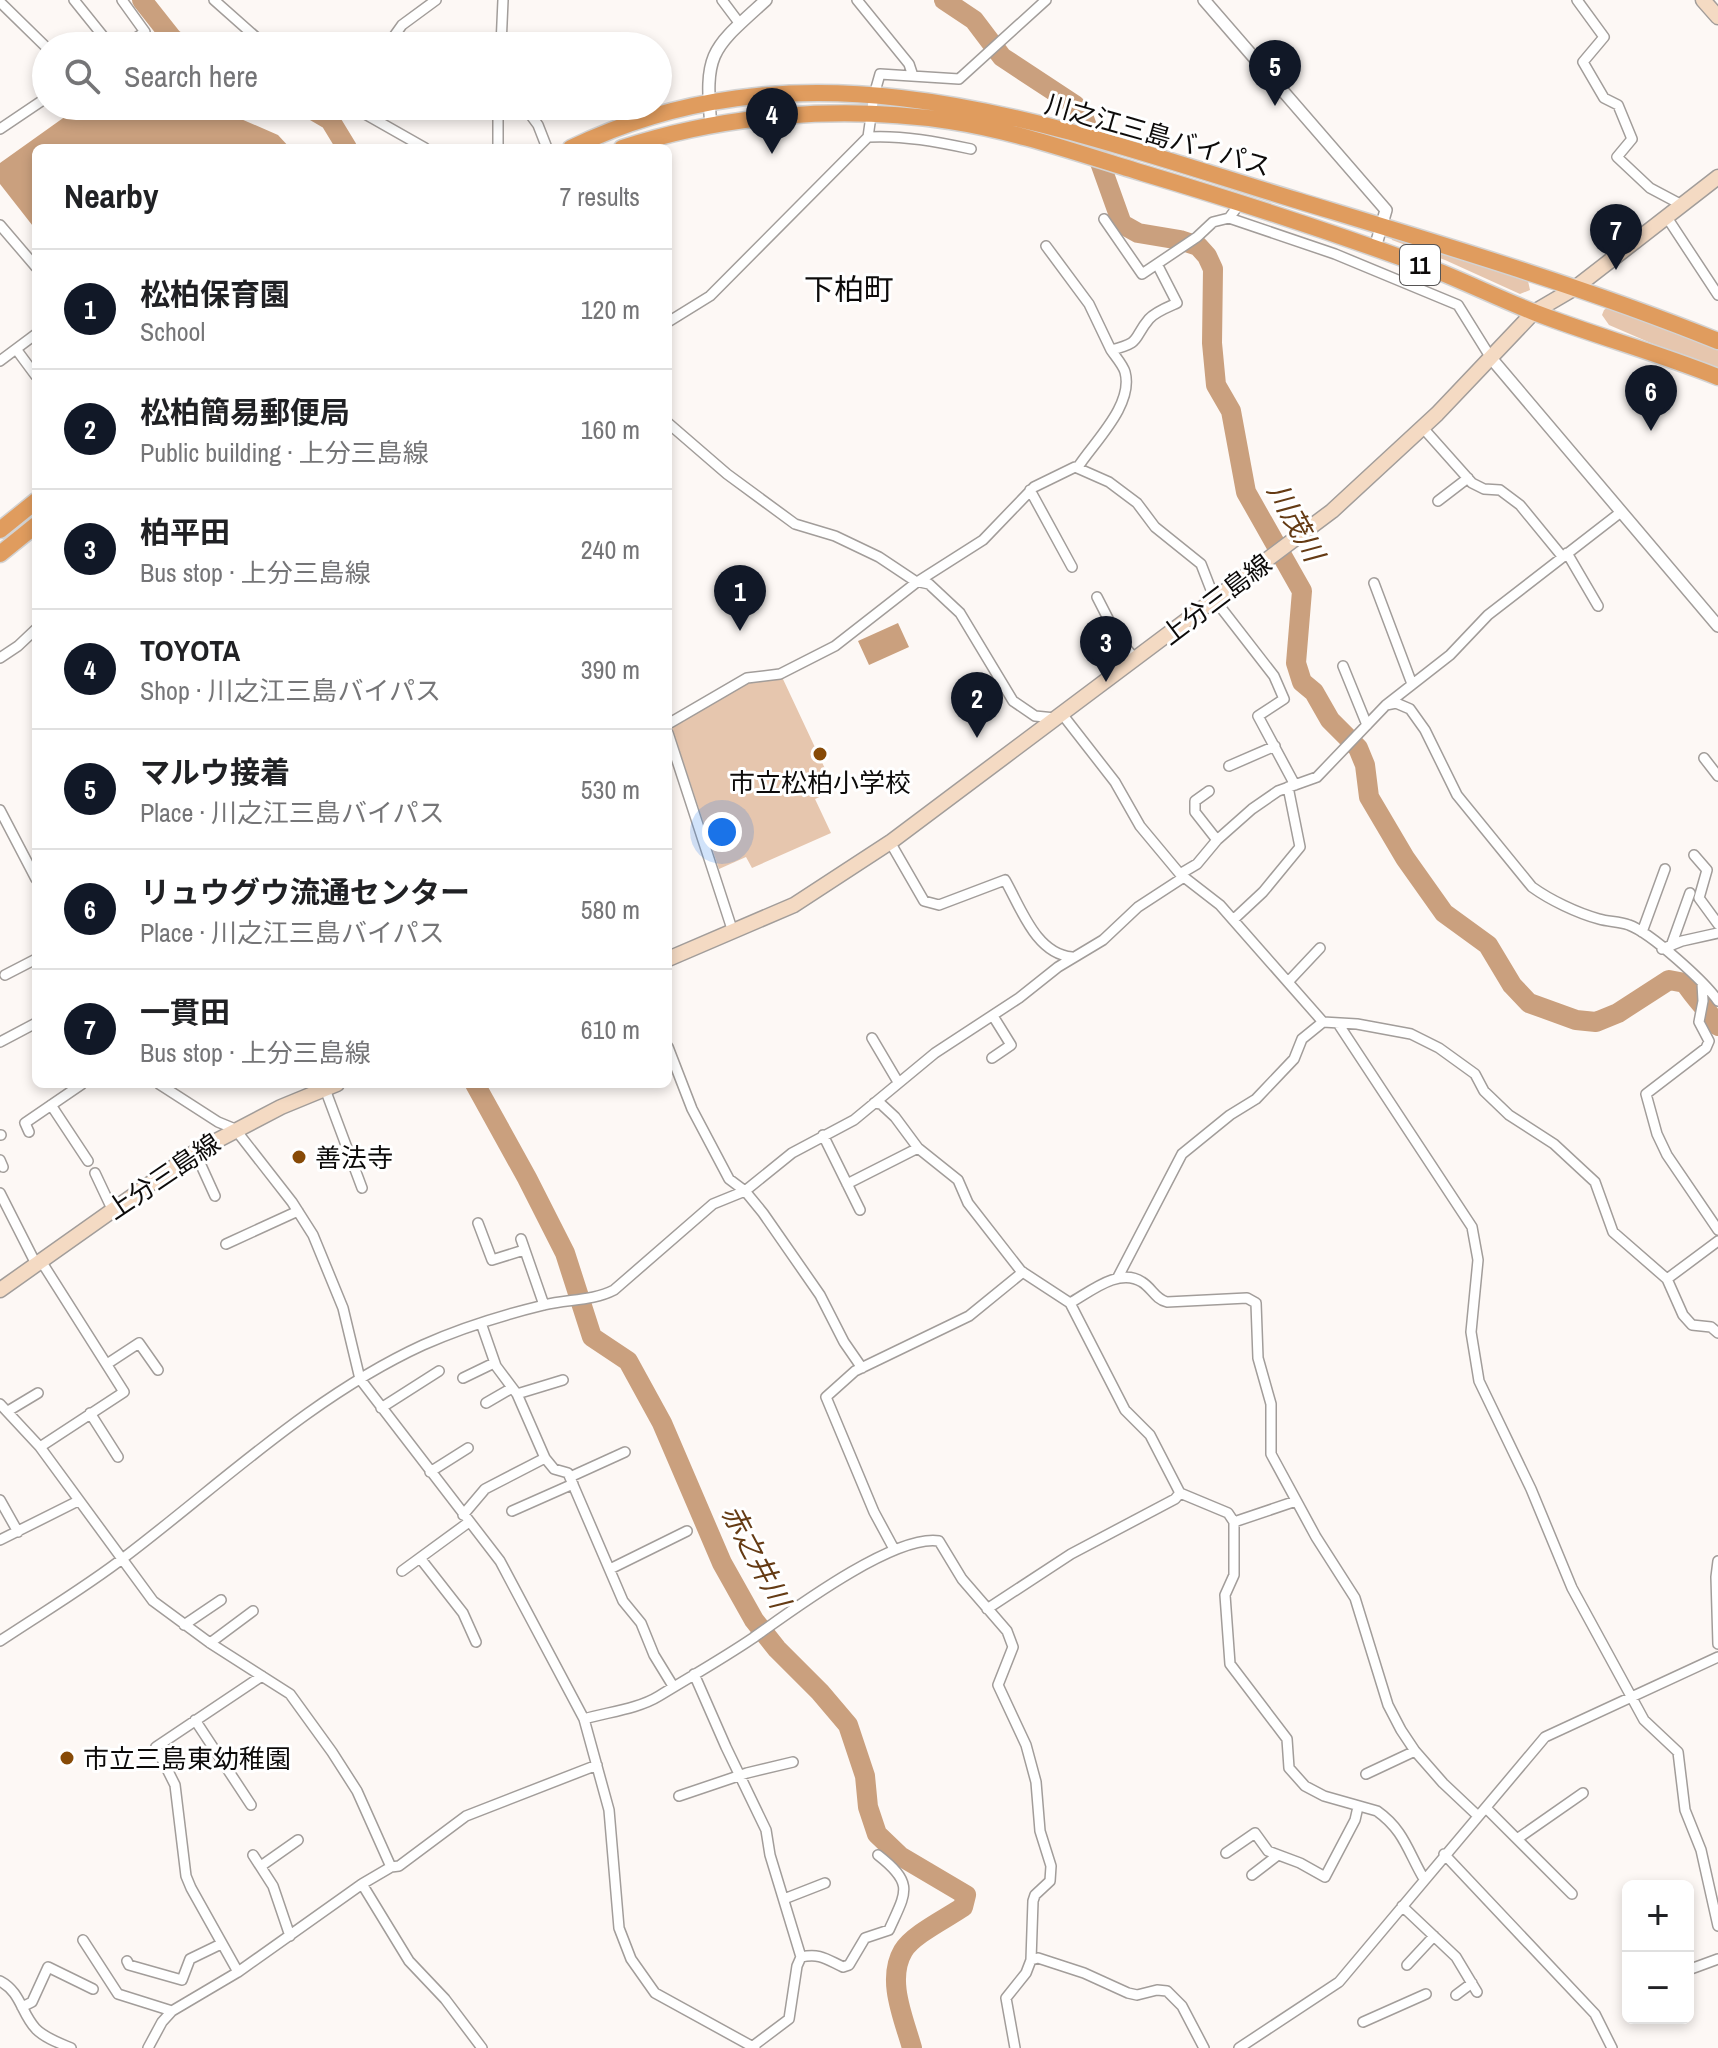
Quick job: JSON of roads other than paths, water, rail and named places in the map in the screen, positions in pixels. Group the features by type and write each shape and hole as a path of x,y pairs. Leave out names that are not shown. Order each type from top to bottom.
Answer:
{"highway":[{"name":"川之江三島バイパス","path":"672,114 709,103 803,93 874,95 957,105 1072,133 1381,226 1575,288 1718,341"},
{"name":"川之江三島バイパス","path":"635,144 667,134 788,116 872,115 950,121 988,128 1242,202 1375,248 1501,296 1534,312 1718,377"},
{"name":"川之江三島バイパス","path":"579,144 598,135 650,120"},
{"path":"0,530 32,504"},
{"path":"0,554 32,528"}],"main road":[{"path":"1703,0 1718,17"},
{"name":"上分三島線","path":"672,957 794,905 890,842 1281,551 1332,511 1423,428 1534,312 1575,288 1668,219 1718,177"},
{"name":"上分三島線","path":"0,1290 195,1152 235,1129 327,1088"}],"street":[{"path":"76,0 100,32"},
{"path":"122,0 145,32"},
{"path":"214,0 250,32"},
{"path":"397,32 436,0"},
{"path":"502,32 503,0"},
{"path":"722,0 740,24"},
{"path":"711,126 707,79 714,52 766,0"},
{"path":"857,0 909,64 913,76"},
{"path":"672,320 710,296 868,137 880,74 959,79 1046,0"},
{"path":"1204,0 1386,210 1375,248"},
{"path":"1577,0 1604,37 1583,62 1604,98 1618,105 1632,139 1617,157 1650,188 1682,205"},
{"path":"0,2 32,33"},
{"path":"0,129 32,107"},
{"path":"376,120 418,144"},
{"path":"498,120 498,144"},
{"path":"534,120 545,144"},
{"path":"868,137 937,142 971,149"},
{"path":"1229,218 1242,202"},
{"path":"1104,219 1142,274 1197,237 1213,222 1229,218 1335,254 1458,305 1491,358 1718,626"},
{"path":"1668,219 1718,295"},
{"path":"0,225 32,262"},
{"path":"672,722 747,678 780,674 835,646 917,582 983,540 1030,490 1078,467 1119,408 1125,372 1089,304 1046,246"},
{"path":"1111,350 1132,343 1140,336 1150,317 1177,303 1157,264"},
{"path":"0,361 32,337"},
{"path":"16,349 32,371"},
{"path":"672,426 727,474 795,524 835,536 879,557 917,582 929,584 960,613 1013,701 1035,716 1058,716 1115,782 1140,826 1182,876 1220,905 1323,1022 1357,1024 1411,1034 1439,1048 1475,1074 1484,1091 1509,1115 1554,1144 1595,1182 1613,1232 1667,1279 1683,1315 1692,1325 1711,1327 1718,1333"},
{"path":"1423,428 1468,478 1484,489 1500,490 1520,505 1564,554 1598,606"},
{"path":"1078,467 1109,482 1137,503 1155,527 1201,564 1215,600 1274,676 1282,691 1284,699 1258,716 1275,746 1291,786 1300,847 1263,892 1233,920"},
{"path":"1438,501 1468,478"},
{"path":"1030,490 1072,567"},
{"path":"0,1640 123,1558 297,1420 360,1379 422,1346 481,1323 614,1290 713,1204 745,1191 792,1153 854,1120 935,1053 993,1016 1073,957 1103,940 1138,907 1197,864 1217,840 1252,809 1291,786 1317,777 1386,705 1450,655 1488,615 1621,512"},
{"path":"1374,583 1412,684"},
{"path":"1097,597 1118,638 1135,659"},
{"path":"0,658 32,632"},
{"path":"1343,666 1367,725"},
{"path":"1386,705 1396,703 1410,709 1425,730 1457,795 1532,887 1598,919 1629,925 1642,932 1666,948 1718,1001"},
{"path":"672,745 733,932"},
{"path":"1229,766 1275,746"},
{"path":"1704,758 1718,776"},
{"path":"1209,791 1195,801 1195,812 1217,840"},
{"path":"0,810 32,871"},
{"path":"890,842 924,901 939,905 1005,880 1041,942 1061,956 1073,957"},
{"path":"25,856 32,852"},
{"path":"1694,855 1707,870 1699,898 1718,924"},
{"path":"1642,932 1665,869"},
{"path":"1666,948 1690,893"},
{"path":"1666,948 1718,933"},
{"path":"1288,982 1320,948"},
{"path":"5,975 32,961"},
{"path":"1702,983 1699,1022 1709,1041 1706,1048 1646,1094 1657,1134 1667,1155 1718,1230"},
{"path":"992,1058 1011,1045 993,1016"},
{"path":"1070,1303 1118,1277 1182,1154 1230,1115 1256,1099 1294,1059 1302,1039 1323,1022"},
{"path":"0,1042 32,1025"},
{"path":"1339,1025 1472,1227 1478,1260 1471,1332 1479,1381 1531,1489 1572,1588 1644,1720 1678,1752 1685,1810 1701,1850 1718,1926"},
{"path":"872,1038 898,1082"},
{"path":"672,1057 692,1109 729,1179 745,1191 820,1295 844,1342 862,1368"},
{"path":"29,1132 25,1123 76,1088"},
{"path":"165,1088 218,1122 235,1129 298,1211 313,1235 343,1308 360,1379 500,1561 584,1719 609,1810 619,1928 631,1959 655,1993 754,2047 789,2019 801,1957 770,1855 766,1830 694,1674"},
{"path":"332,1088 362,1188"},
{"path":"874,1103 881,1104 918,1148 958,1180 968,1203 1023,1272 1070,1303 1125,1410 1150,1435 1180,1493 1228,1513 1234,1522 1234,1575 1225,1595 1232,1669 1287,1739 1287,1764 1295,1777 1324,1796 1377,1811 1395,1826 1424,1879"},
{"path":"51,1105 88,1161"},
{"path":"823,1135 860,1210"},
{"path":"847,1184 918,1148"},
{"path":"195,1152 215,1196"},
{"path":"95,1173 112,1209"},
{"path":"0,1193 38,1262 124,1392 40,1447"},
{"path":"226,1244 298,1211"},
{"path":"478,1223 492,1260 524,1250"},
{"path":"521,1239 544,1305"},
{"path":"1667,1279 1718,1241"},
{"path":"894,1549 874,1512 826,1397 862,1368 969,1316 1023,1272"},
{"path":"1118,1277 1138,1280 1160,1300 1167,1302 1247,1298 1256,1303 1258,1358 1271,1404 1270,1448 1296,1501 1355,1598 1388,1705 1415,1751 1478,1816"},
{"path":"481,1323 494,1363 514,1391 545,1458 554,1469 568,1473 572,1480 623,1601 641,1623 654,1655 673,1686"},
{"path":"107,1364 139,1343 158,1370"},
{"path":"463,1378 494,1363"},
{"path":"381,1408 439,1371"},
{"path":"486,1403 514,1391 563,1380"},
{"path":"38,1393 4,1408 40,1447 153,1601 210,1643 290,1694 357,1791 391,1867"},
{"path":"90,1413 118,1457"},
{"path":"430,1472 468,1448"},
{"path":"512,1511 625,1452"},
{"path":"402,1571 466,1518 485,1489 545,1458"},
{"path":"987,1609 1071,1554 1175,1499 1180,1493"},
{"path":"0,1500 18,1532"},
{"path":"0,1540 78,1501"},
{"path":"1234,1522 1296,1501"},
{"path":"610,1569 687,1531"},
{"path":"584,1719 645,1702 754,1637 835,1581 894,1549 925,1539 939,1541 962,1579 1007,1631 1013,1647 998,1685 1026,1745 1036,1782 1040,1831 1051,1866 1050,1881 1033,1901 1031,1960 1026,1973 1006,1998 1015,2048"},
{"path":"420,1558 463,1613 476,1642"},
{"path":"1718,1561 1718,1644"},
{"path":"184,1625 221,1600"},
{"path":"210,1643 253,1611"},
{"path":"1239,2048 1339,1982 1545,1737 1718,1657"},
{"path":"238,1972 186,1876 175,1785 156,1747 262,1676"},
{"path":"195,1720 251,1805"},
{"path":"1366,1774 1415,1751"},
{"path":"679,1796 793,1762"},
{"path":"148,2048 162,2022 172,2011 238,1972 362,1884 391,1867 399,1866 466,1816 597,1765"},
{"path":"1517,1839 1583,1793"},
{"path":"1226,1853 1255,1833 1268,1851 1325,1877 1355,1820 1358,1807"},
{"path":"1486,1808 1572,1894"},
{"path":"261,1866 298,1840"},
{"path":"1444,1854 1595,2014 1612,2048"},
{"path":"253,1855 273,1886 290,1936"},
{"path":"801,1957 815,1954 843,1967 849,1965 865,1938 889,1930 905,1895 902,1878 878,1855"},
{"path":"1252,1875 1278,1855"},
{"path":"784,1899 825,1883"},
{"path":"362,1884 409,1961 445,1999 482,2048"},
{"path":"1402,1906 1456,1957 1475,1988 1456,1995"},
{"path":"1407,1965 1434,1936"},
{"path":"83,1940 118,1994 172,2011"},
{"path":"127,1961 129,1965 182,1980 190,1959 221,1944"},
{"path":"1031,1960 1038,1958 1084,1973 1128,1993 1137,1995 1167,1991 1182,2006 1204,2048"},
{"path":"1694,1968 1718,1959"},
{"path":"22,2007 32,2002 48,1967 93,1989"},
{"path":"0,1981 16,1993 37,2030 71,2048"},
{"path":"1363,2022 1426,1994"}],"waterway":[{"name":"赤之井川","path":"142,0 167,32"},
{"name":"川茂川","path":"944,0 974,20 1002,57 1075,105 1084,118 1122,224 1138,233 1198,246 1207,256 1213,269 1212,343 1216,385 1231,411 1246,492 1302,591 1296,663 1302,682 1314,692 1330,720 1358,748 1365,765 1369,797 1405,858 1444,913 1488,945 1512,985 1529,1003 1576,1020 1596,1022 1618,1013 1669,980 1685,983 1718,1026"},
{"name":"赤之井川","path":"330,120 345,144"},
{"name":"赤之井川","path":"477,1088 565,1253 592,1337 628,1361 662,1423 722,1563 754,1620 848,1725 865,1776 868,1807 877,1834 900,1856 966,1895 963,1907 914,1939 898,1962 898,2000 912,2048"}],"place":[{"name":"マルウ接着","path":"1275,106"},
{"name":"TOYOTA","path":"772,154"},
{"name":"一貫田","path":"1616,270"},
{"name":"リュウグウ流通センター","path":"1651,431"},
{"name":"松柏保育園","path":"740,631"},
{"name":"柏平田","path":"1106,682"},
{"name":"松柏簡易郵便局","path":"977,738"},
{"name":"市立松柏小学校","path":"820,754"},
{"name":"善法寺","path":"299,1157"},
{"name":"市立三島東幼稚園","path":"67,1758"}],"district":[{"name":"下柏町","path":"849,289"}]}
